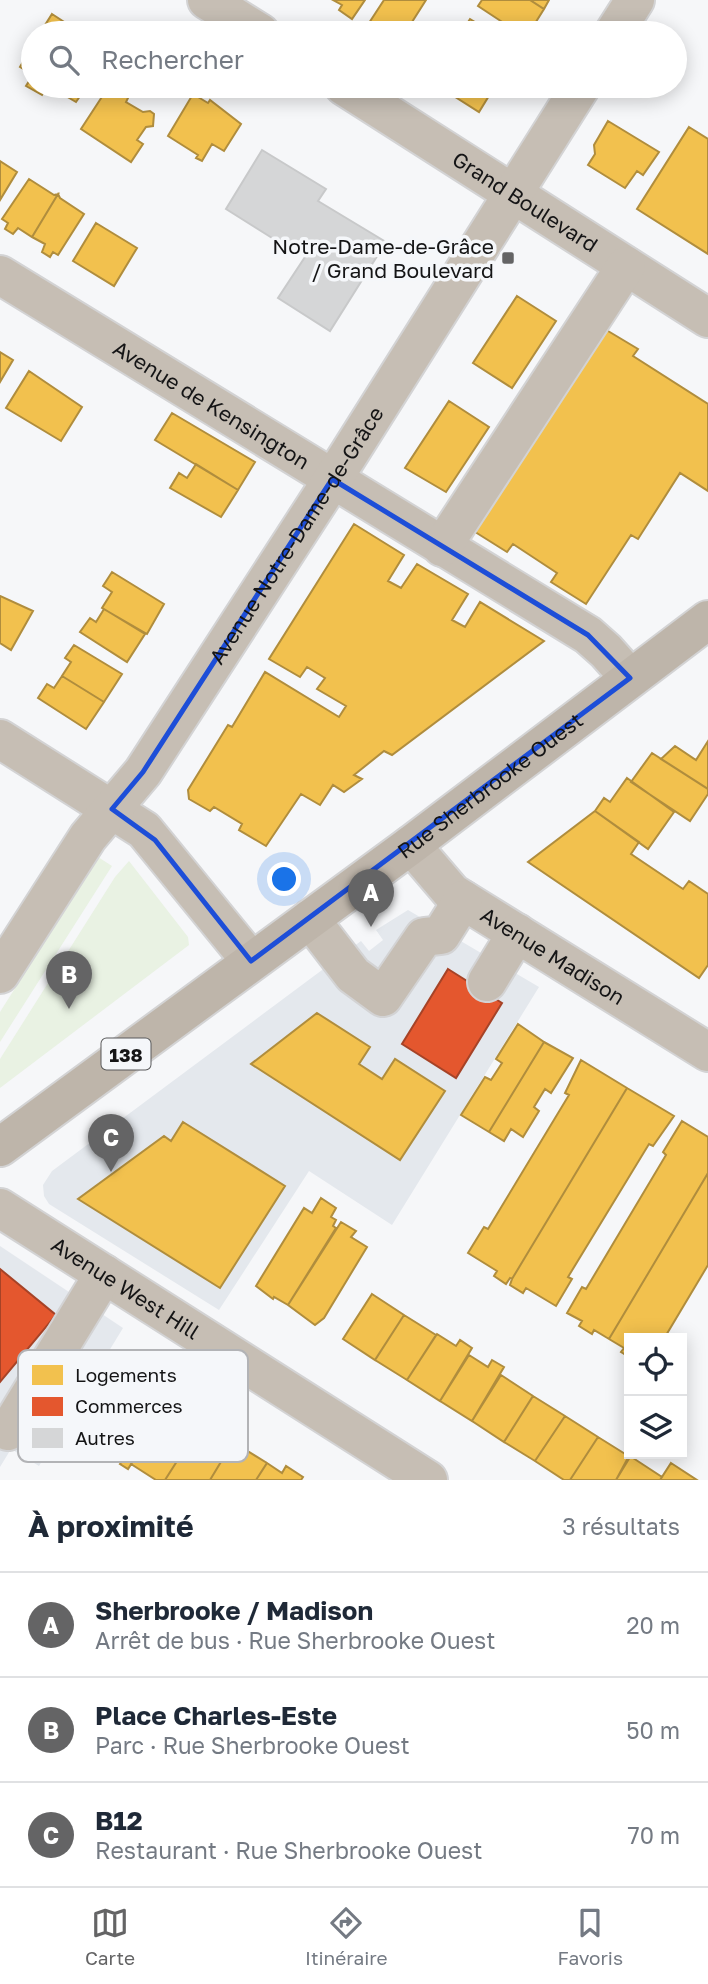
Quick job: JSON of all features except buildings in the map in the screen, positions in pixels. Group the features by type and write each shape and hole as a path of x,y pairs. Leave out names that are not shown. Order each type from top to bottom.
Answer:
{"main road":[{"name":"Rue Sherbrooke Ouest","path":"0,1147 411,845 708,620"}],"street":[{"path":"207,0 241,21"},
{"path":"622,21 635,0"},
{"name":"Grand Boulevard","path":"363,98 708,318"},
{"name":"Avenue Notre-Dame-de-Grâce","path":"0,974 72,859 143,772 332,480 573,98"},
{"path":"442,547 626,266"},
{"name":"Avenue de Kensington","path":"0,275 588,635 630,678"},
{"path":"0,739 112,809 155,840 251,961"},
{"name":"Avenue Madison","path":"411,845 442,884 463,900 708,1052"},
{"path":"310,919 353,975 383,997 424,937 441,934 463,900"},
{"path":"487,982 517,933"},
{"name":"Avenue West Hill","path":"0,1208 224,1350"},
{"path":"58,1350 104,1274"},
{"name":"Avenue West Hill","path":"248,1366 428,1480"},
{"path":"8,1431 18,1415"}],"highlighted area":[{"path":"332,479 588,635 630,678 251,961 155,840 112,809 143,772"}],"shaded area":[{"path":"408,910 539,987 392,1225 309,1171 219,1310 49,1204 44,1196 43,1185 52,1171 361,941 369,951 383,940 376,930"},
{"path":"0,1246 123,1328 110,1350 18,1350 18,1453 11,1449 0,1467"}],"green space":[{"path":"98,857 112,866 0,1042 0,1012"},
{"path":"129,861 188,937 189,945 0,1088 0,1059 115,877"}],"place":[{"name":"Notre-Dame-de-Grâce / Grand Boulevard","path":"508,258"},
{"name":"Sherbrooke / Madison","path":"371,927"},
{"name":"Place Charles-Este","path":"69,1009"},
{"name":"B12","path":"111,1172"}]}
